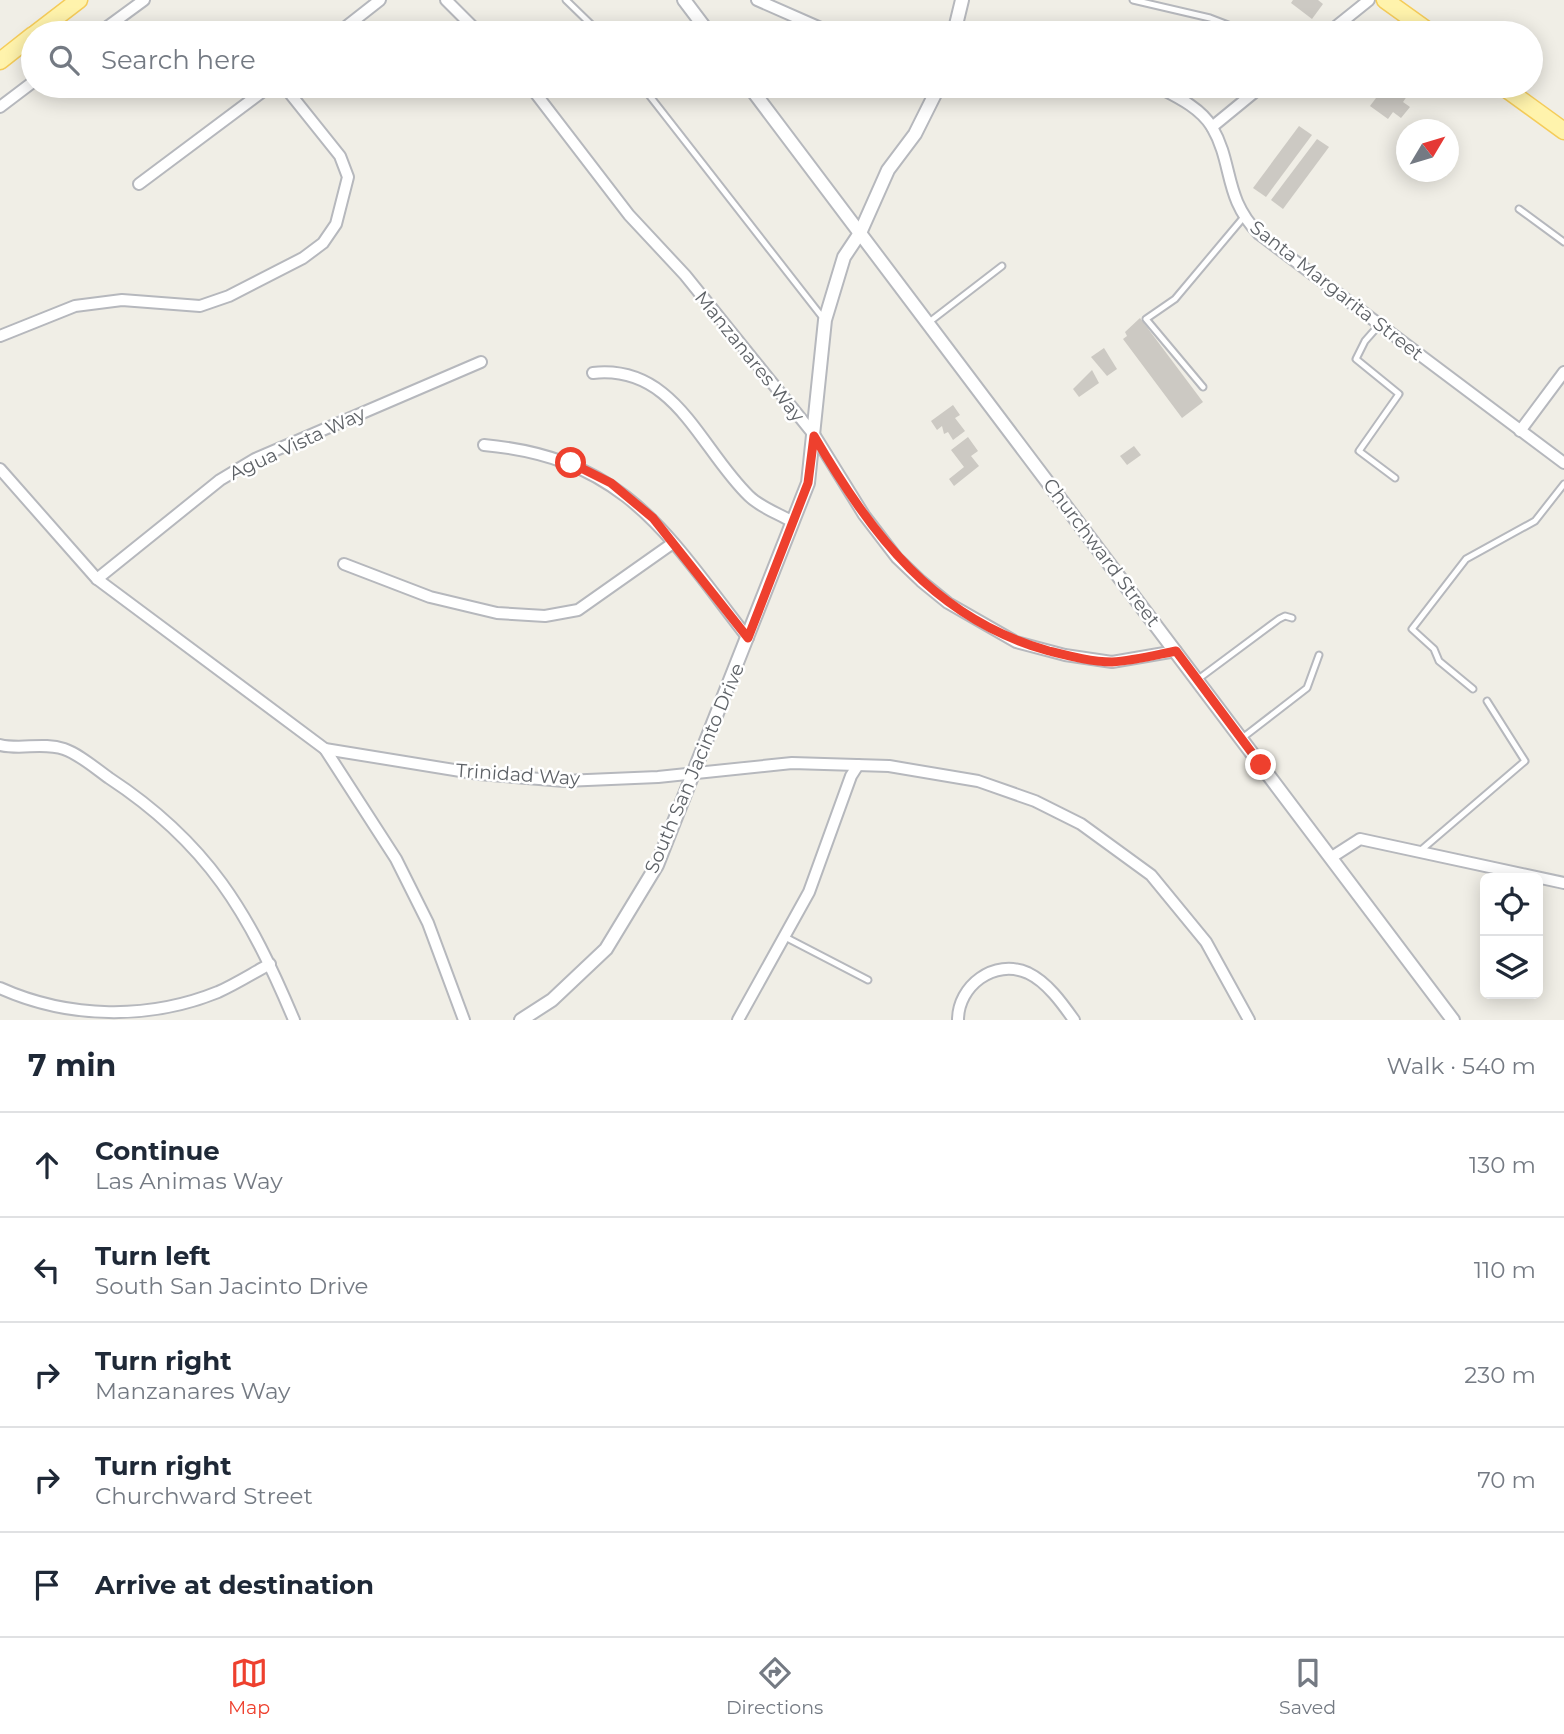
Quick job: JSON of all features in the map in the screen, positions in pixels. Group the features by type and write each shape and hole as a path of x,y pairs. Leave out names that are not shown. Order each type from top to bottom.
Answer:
{"main road":[{"path":"52,21 79,0"},
{"path":"1385,0 1414,21"},
{"path":"0,61 21,45"},
{"path":"1519,98 1564,131"}],"street":[{"path":"115,21 144,0"},
{"path":"353,21 380,0"},
{"path":"446,0 467,21"},
{"path":"684,0 700,21"},
{"path":"757,0 805,21"},
{"path":"957,21 962,0"},
{"path":"1343,21 1369,0"},
{"path":"0,107 21,91"},
{"path":"139,184 254,98"},
{"path":"0,336 75,306 122,300 200,306 229,296 303,258 323,243 336,224 348,177 340,156 294,98"},
{"name":"Manzanares Way","path":"539,98 629,215 685,275 814,436 864,515 897,558 948,603 1016,642 1065,655 1112,662 1176,651"},
{"name":"Churchward Street","path":"758,98 1453,1020"},
{"name":"South San Jacinto Drive","path":"521,1020 552,1000 606,949 657,865 691,772 748,638 791,521 808,483 825,320 844,257 860,233 888,170 915,134 933,98"},
{"name":"Santa Margarita Street","path":"1178,98 1212,127 1223,156 1232,197 1243,218 1259,234 1564,463"},
{"path":"1212,127 1247,98"},
{"name":"Agua Vista Way","path":"97,579 220,480 255,459 481,362"},
{"path":"593,373 615,371 653,385 672,399 749,496 791,521"},
{"path":"1520,431 1564,372"},
{"path":"484,445 520,449 571,463 601,478 653,518 748,638"},
{"name":"Trinidad Way","path":"0,469 97,579 325,750 480,774 543,780 659,777 792,763 919,769 978,781 1035,801 1102,837 1151,875 1180,907 1206,942 1249,1020"},
{"path":"344,564 430,597 498,613 545,616 578,610 673,543"},
{"path":"0,745 48,745 66,749 134,794 175,830 214,871 245,914 294,1020"},
{"path":"325,750 396,859 428,923 464,1020"},
{"path":"738,1020 786,938 809,892 851,776 858,765"},
{"path":"1332,857 1360,839 1564,883"},
{"path":"0,988 33,1000 81,1012 141,1014 161,1012 217,993 270,964"},
{"path":"958,1020 961,999 973,983 990,972 1010,970 1037,979 1074,1020"}],"lane":[{"path":"566,0 588,21"},
{"path":"1133,0 1218,21"},
{"path":"651,98 825,320"},
{"path":"1519,209 1564,242"},
{"path":"1203,387 1146,319 1175,299 1243,218"},
{"path":"928,323 1002,266"},
{"path":"1380,324 1356,359 1399,394 1359,451 1395,478"},
{"path":"1473,689 1439,661 1434,649 1412,629 1466,559 1535,521 1564,484"},
{"path":"1197,680 1279,619 1286,616 1292,618"},
{"path":"1241,739 1307,688 1319,655"},
{"path":"1420,851 1525,761 1487,701"},
{"path":"786,938 868,981"}],"building":[{"path":"1293,0 1318,0 1323,4 1312,19 1291,3"},
{"path":"1376,98 1406,98 1403,102 1410,107 1401,118 1393,112 1388,119 1370,106"},
{"path":"1299,126 1312,135 1266,197 1253,188"},
{"path":"1317,139 1329,147 1283,209 1271,200"},
{"path":"1140,318 1203,402 1182,418 1123,339 1127,336 1125,332"},
{"path":"1104,348 1117,369 1107,376 1091,357"},
{"path":"1092,370 1099,383 1079,397 1073,389"},
{"path":"953,405 960,415 955,418 965,431 953,440 948,432 944,434 942,426 937,430 931,421"},
{"path":"968,437 978,451 971,456 979,466 954,486 949,479 964,467 951,450"},
{"path":"1134,446 1141,455 1127,465 1120,456"}],"route":[{"path":"571,463 611,483 653,518 748,638 791,521 808,483 814,436 864,515 897,558 948,603 1016,642 1065,655 1112,662 1176,651 1261,765"}]}
